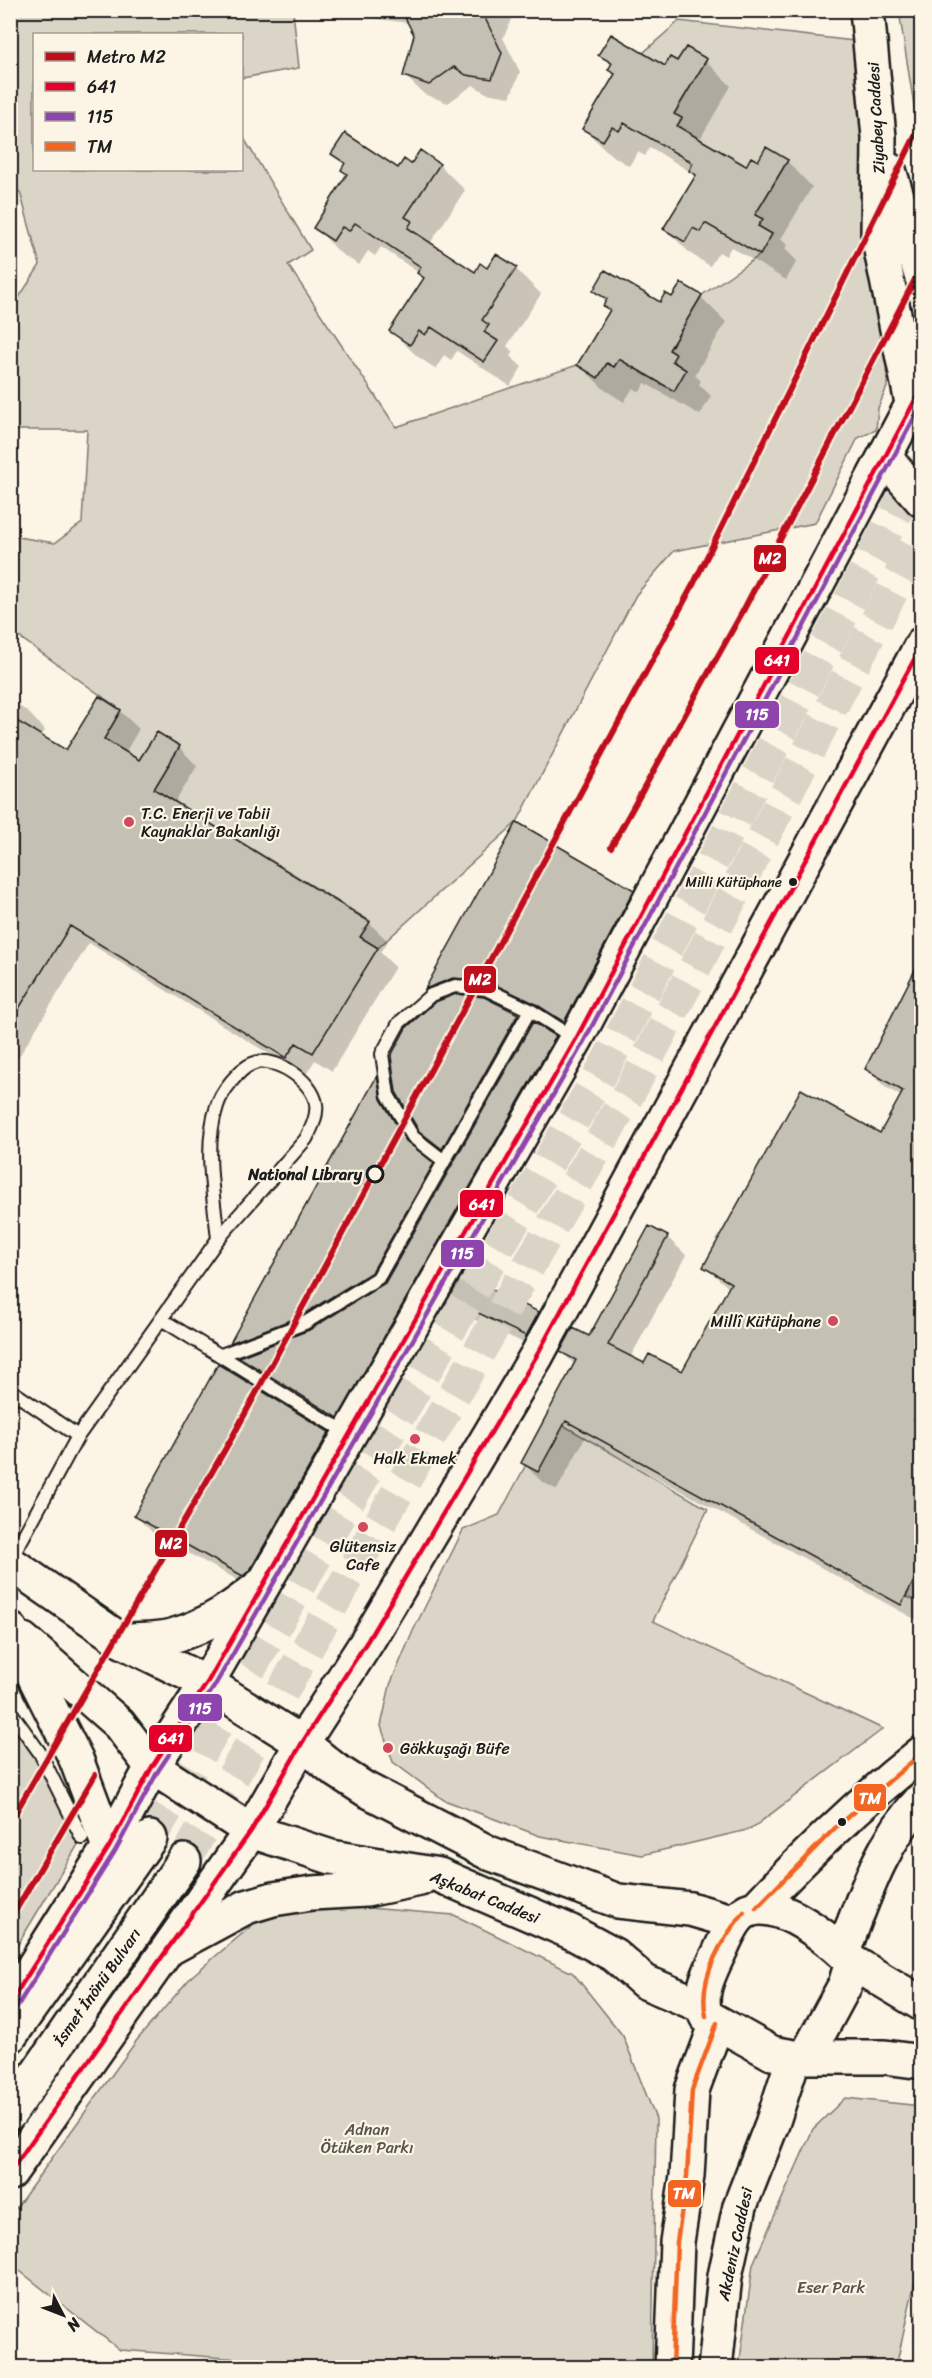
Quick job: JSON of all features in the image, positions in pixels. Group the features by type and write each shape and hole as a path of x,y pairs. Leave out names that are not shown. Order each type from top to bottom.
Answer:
{"main road":[{"name":"Ziyabey Caddesi","path":"867,10 879,137 878,235 917,394"},
{"path":"879,137 921,278"},
{"path":"10,2004 96,1842 152,1767 207,1683 576,1039 917,394"},
{"path":"885,458 921,500"},
{"path":"10,2173 251,1832 302,1743 368,1640 537,1355 921,644"},
{"path":"10,1562 122,1641 207,1683 302,1743 334,1769 366,1789 489,1853 618,1901 746,1915 788,1913 848,1957 921,2004"},
{"path":"122,1641 171,1636 199,1626 227,1613 264,1583"},
{"path":"11,1630 76,1759 96,1842"},
{"name":"Aşkabat Caddesi","path":"11,1630 119,1724 152,1767 251,1832 331,1857 439,1875 571,1932 614,1955 645,1982 709,2014"},
{"path":"672,2367 677,2242 687,2176 692,2090 709,2014 708,1976 746,1915 818,1840 872,1792 921,1753"},
{"path":"800,2057 845,1985 848,1957 886,1845 907,1814 921,1799"},
{"path":"10,2036 150,1838"},
{"name":"İsmet İnönü Bulvarı","path":"10,2113 184,1861"},
{"path":"170,1948 246,1907 273,1899 312,1893 366,1890 439,1875"},
{"path":"709,2014 772,2053 800,2057 885,2057 921,2062"},
{"name":"Akdeniz Caddesi","path":"715,2367 725,2276 740,2206 753,2165 800,2057"}],"lane":[{"path":"444,1161 413,1137 388,1095 382,1054 399,1023 431,996 455,986 486,989 530,1010 576,1039"},
{"path":"221,1355 305,1323 378,1278 530,1010"},
{"path":"10,1562 78,1436 218,1239 306,1139 314,1123 316,1104 308,1087 292,1072 268,1062 252,1064 232,1081 217,1104 211,1135 218,1239"},
{"path":"161,1319 328,1422 351,1433"},
{"path":"10,1390 78,1436"},
{"path":"10,1711 40,1753 96,1842"}],"green space":[{"path":"11,11 293,11 299,68 243,78 243,33 33,33 33,171 243,171 243,137 311,250 288,265 396,427 577,365 598,377 607,363 614,367 619,359 674,391 686,370 672,361 676,354 669,350 702,295 760,255 772,234 758,226 762,219 755,215 788,160 758,161 746,166 677,126 681,118 674,114 707,59 686,47 677,61 670,57 665,66 643,53 679,21 872,43 892,148 887,387 878,408 876,430 858,438 815,523 674,551 636,595 517,822 378,948 360,937 370,921 154,789 180,746 157,732 139,760 104,739 121,710 11,631 11,536 55,543 82,523 87,430 11,430 11,310 40,265 20,192 11,186"},
{"path":"899,11 921,17 921,150"},
{"path":"551,1418 708,1509 653,1621 883,1729 751,1829 642,1855 540,1836 444,1800 393,1762 381,1726 390,1685 413,1631 463,1530 499,1515"},
{"path":"921,1568 922,1602 906,1597"},
{"path":"10,1711 82,1838 11,1956 10,1956"},
{"name":"Adnan Ötüken Parkı","path":"344,1906 454,1915 573,1973 623,2036 656,2119 652,2367 361,2368 120,2350 11,2264 11,2215 137,2040 192,1976 261,1918"},
{"name":"Eser Park","path":"845,2098 921,2106 921,2254 896,2367 739,2367 753,2264 813,2129"}],"building":[{"path":"401,10 481,10 502,53 492,79 466,75 454,67 429,85 403,76 414,35"},
{"path":"611,34 665,66 670,57 677,61 686,47 707,59 674,114 682,118 677,126 746,166 751,157 758,161 766,147 788,160 755,215 763,219 758,226 772,234 760,255 705,223 700,232 693,228 685,242 663,229 696,175 689,171 693,163 624,123 619,131 612,127 603,141 582,129 615,74 608,70 612,63 598,55"},
{"path":"345,133 398,168 404,159 411,164 420,150 440,164 405,217 412,221 408,228 475,272 480,263 487,268 496,254 517,267 482,320 489,325 484,332 498,341 484,362 431,327 425,335 419,331 410,345 389,331 424,278 417,273 421,267 355,223 349,231 342,227 333,241 313,228 347,174 341,170 345,163 331,154"},
{"path":"605,270 660,302 665,293 672,297 681,283 702,295 669,350 676,354 672,361 686,370 674,391 619,359 614,367 607,363 598,378 577,365 610,310 603,306 607,299 593,291"},
{"path":"99,696 121,710 104,739 139,760 157,732 180,746 154,789 370,922 360,937 378,948 313,1053 296,1043 286,1058 70,926 10,1023 10,717 66,750"},
{"path":"517,822 634,890 564,1022 534,1003 487,981 453,978 425,989"},
{"path":"921,958 921,1407 914,1420 921,1424 921,1568 901,1605 566,1421 538,1472 521,1463 576,1360 560,1352 573,1328 589,1336 649,1226 668,1236 608,1345 644,1363 649,1354 682,1371 731,1283 703,1267 801,1089 880,1133 903,1091 865,1069"},
{"path":"456,994 484,997 518,1014 442,1149 419,1131 396,1092 391,1056 406,1028 435,1002"},
{"path":"533,1022 556,1036 338,1418 239,1357 309,1330 385,1283"},
{"path":"377,1076 381,1099 406,1141 434,1163 372,1272 301,1316 230,1343"},
{"path":"462,1275 539,1312 526,1336 449,1299"},
{"path":"218,1364 329,1432 250,1570 243,1576 134,1516"}],"tunnel":[{"path":"150,1838 604,1068 922,463"},
{"path":"184,1861 634,1084 922,534"}],"metro line":[{"name":"M2","path":"10,1822 234,1434 694,583 922,122"},
{"name":"M2","path":"611,847 743,611 922,266"},
{"name":"M2","path":"10,1920 95,1775"}],"transit line":[{"name":"641","path":"10,2003 109,1847 152,1767 207,1683 576,1039 922,387"},
{"name":"115","path":"16,2008 115,1851 158,1771 214,1687 583,1043 922,403"},
{"name":"641","path":"10,2172 251,1831 302,1743 368,1640 537,1355 922,645"},
{"name":"TM","path":"756,1908 836,1827 922,1753"},
{"name":"TM","path":"706,2016 704,2002 708,1974 720,1947 744,1912"},
{"name":"TM","path":"672,2368 677,2242 687,2176 692,2090 717,2023"}],"place":[{"name":"T.C. Enerji ve Tabii Kaynaklar Bakanlığı","path":"129,822"},
{"name":"Milli Kütüphane","path":"793,882"},
{"name":"National Library","path":"375,1174"},
{"name":"Millî Kütüphane","path":"833,1321"},
{"name":"Halk Ekmek","path":"415,1439"},
{"name":"Glütensiz Cafe","path":"363,1527"},
{"name":"Gökkuşağı Büfe","path":"388,1748"}]}
